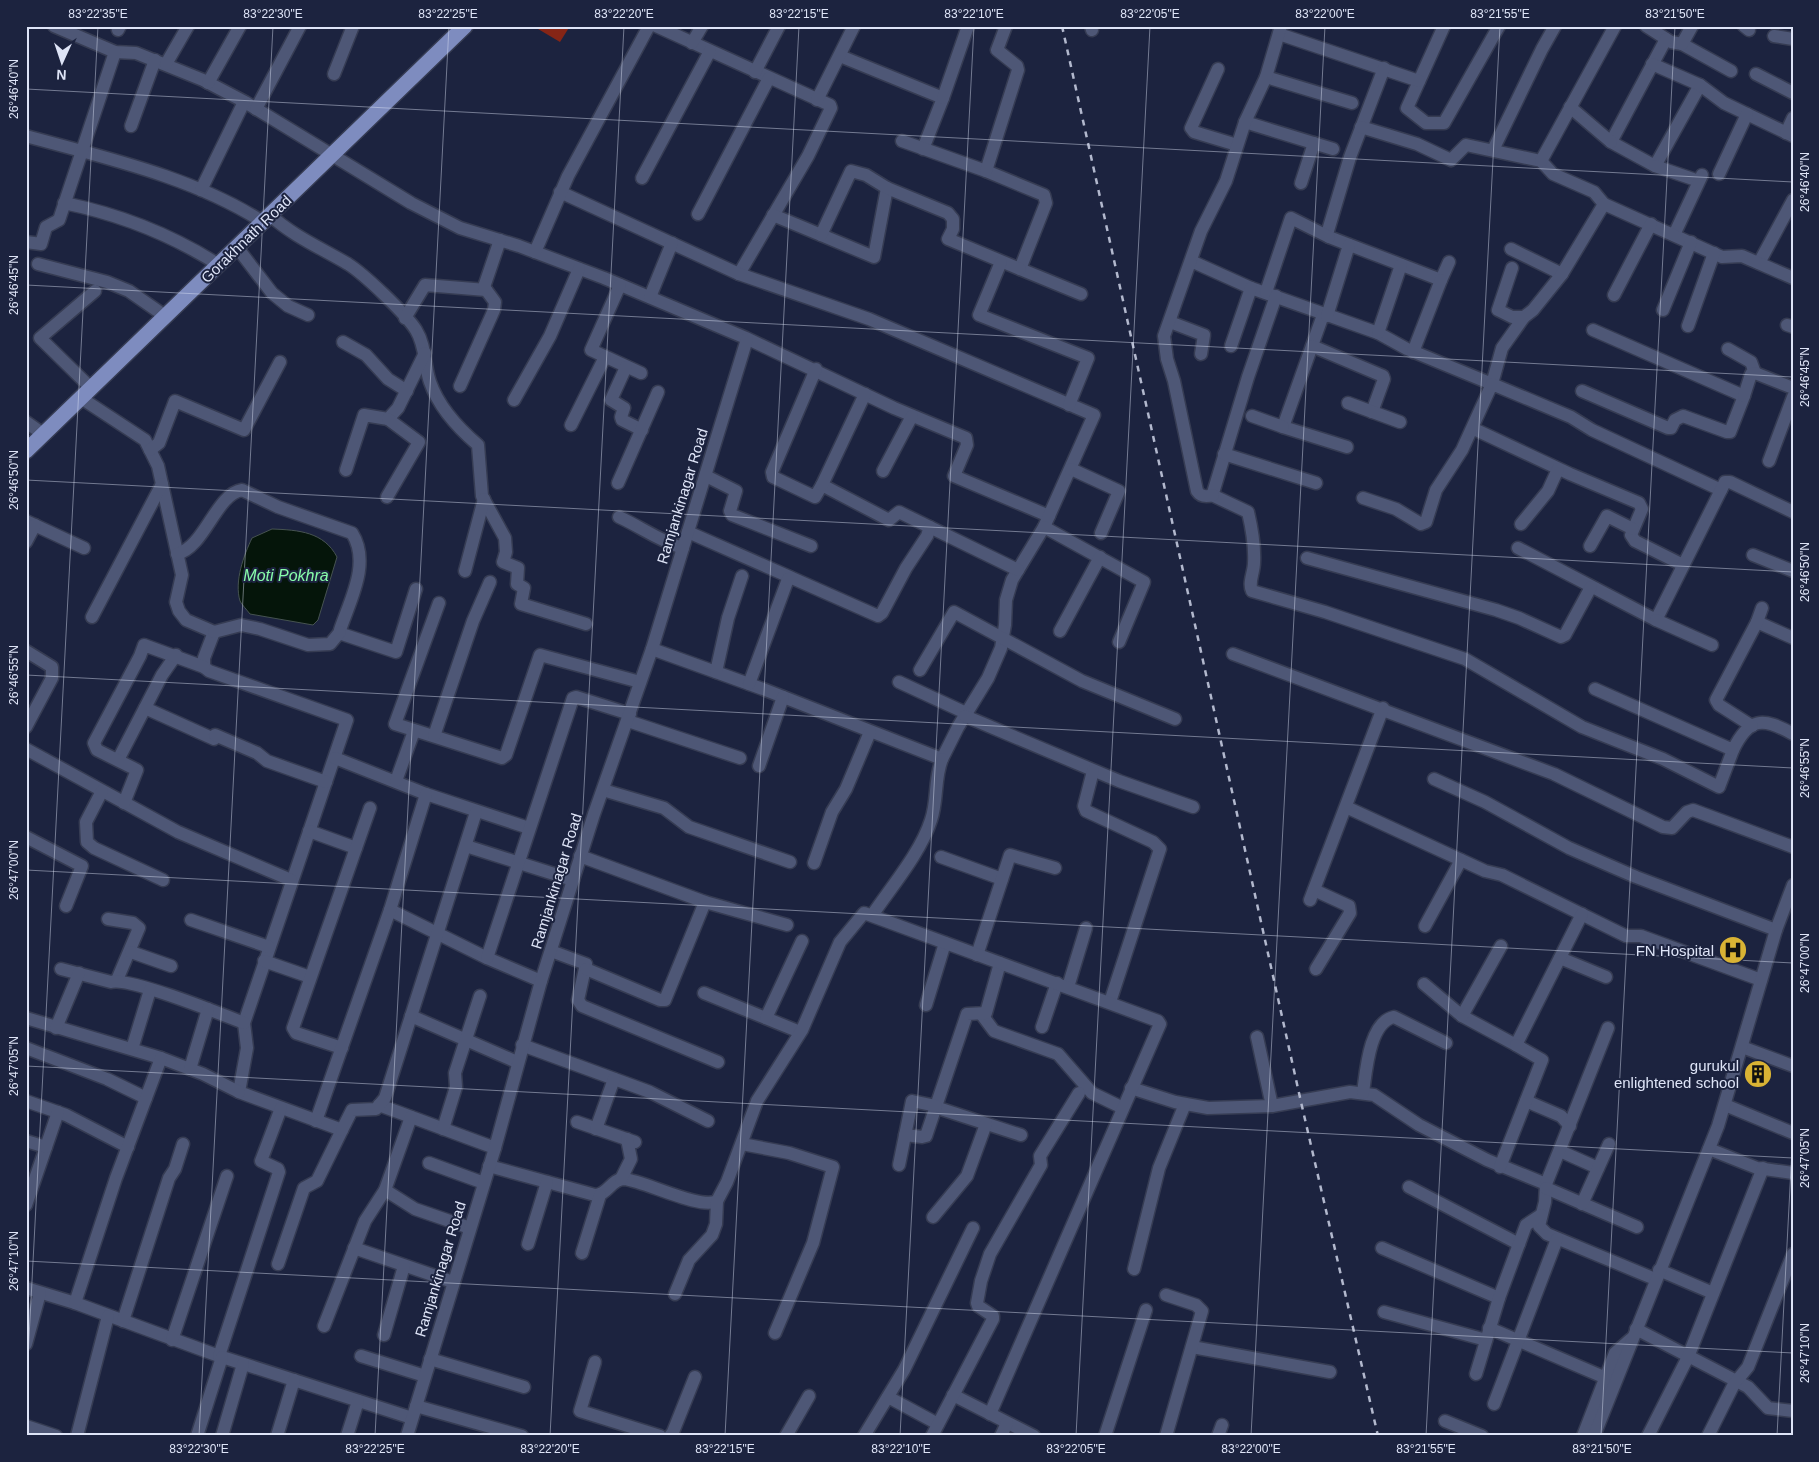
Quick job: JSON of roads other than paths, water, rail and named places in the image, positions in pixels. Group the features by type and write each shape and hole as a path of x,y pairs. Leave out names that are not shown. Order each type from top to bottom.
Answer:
{"main road":[{"name":"Gorakhnath Road","path":"26,450 219,265 236,246 333,156 465,26"}],"street":[{"path":"54,26 115,52 136,53 161,62 208,83 256,109 411,203 460,228 535,252 650,297 816,369 912,416 966,438 967,444 955,472 956,478 1047,522 1100,557 1144,582 1119,642"},
{"path":"131,126 161,62 188,26"},
{"path":"208,83 240,26"},
{"path":"256,109 300,26"},
{"path":"334,74 353,26"},
{"path":"535,252 560,192 649,26"},
{"path":"656,26 830,105 830,114 738,274"},
{"path":"692,43 702,26"},
{"path":"755,72 779,26"},
{"path":"817,100 854,26"},
{"path":"922,148 943,98 968,26"},
{"path":"986,171 1018,70 1017,66 997,50 1006,26"},
{"path":"1444,26 1407,108 1426,123 1444,123 1499,26"},
{"path":"1493,150 1555,26"},
{"path":"1541,161 1615,26"},
{"path":"1646,26 1666,39 1682,44 1731,71"},
{"path":"1682,44 1692,26"},
{"path":"1420,81 1280,30 1266,77 1245,122 1226,181 1201,231 1170,322 1164,344 1197,491 1200,495 1206,497 1213,495 1248,512 1254,551 1254,565 1250,586 1252,590 1325,612 1465,659 1582,727 1662,759 1718,787 1740,736 1752,726 1767,721 1793,734"},
{"path":"1774,36 1793,39"},
{"path":"1611,142 1666,39"},
{"path":"642,178 710,51"},
{"path":"26,242 41,244 46,227 59,220 115,52"},
{"path":"840,56 943,98"},
{"path":"1652,64 1700,86 1724,103 1789,134 1793,118"},
{"path":"1329,237 1328,231 1361,127 1384,68"},
{"path":"1218,69 1191,128 1194,132 1237,146"},
{"path":"1756,74 1793,93"},
{"path":"1266,77 1352,103"},
{"path":"698,214 769,78"},
{"path":"1655,166 1700,86"},
{"path":"201,190 244,102"},
{"path":"1570,107 1611,142 1655,166 1698,177 1674,234"},
{"path":"1719,174 1747,114"},
{"path":"1245,122 1333,148"},
{"path":"1361,127 1417,144 1451,160 1466,145 1541,161 1553,174 1594,192 1604,204 1714,253 1722,256 1742,256 1793,278"},
{"path":"26,136 176,180 201,190 267,219 349,264 369,280 417,331 425,354 430,382 454,424 478,445 484,499 465,571"},
{"path":"902,141 986,171 1044,195 1046,199 1020,269"},
{"path":"1301,183 1314,143"},
{"path":"820,235 851,171 866,175 887,188 948,213 953,219 953,229 948,239 1081,294"},
{"path":"773,215 874,257 887,188"},
{"path":"560,192 738,274 869,319 1094,415 1047,522 1012,580 1006,600 1001,648 988,678 942,759 937,776 934,813 927,831 873,914"},
{"path":"1759,263 1793,200"},
{"path":"64,203 98,210 137,225 198,251 219,265"},
{"path":"1363,498 1396,509 1406,514 1413,521 1424,524 1436,490 1474,429 1492,384 1502,348 1524,317 1533,310 1562,274 1604,204"},
{"path":"1213,495 1291,218 1329,237 1442,280"},
{"path":"1614,295 1651,224"},
{"path":"486,290 484,287 500,240"},
{"path":"1663,310 1691,242"},
{"path":"650,297 672,243"},
{"path":"1283,426 1349,245"},
{"path":"236,246 272,293 288,306 308,315"},
{"path":"1511,249 1562,274"},
{"path":"1688,326 1714,253"},
{"path":"1191,261 1251,288 1378,333 1413,352 1571,417 1592,430 1721,490"},
{"path":"1001,262 979,315 1088,358 1070,405"},
{"path":"1413,352 1449,262"},
{"path":"38,264 107,282 122,288 165,316"},
{"path":"1378,333 1401,265"},
{"path":"1512,268 1498,310 1512,318 1524,317"},
{"path":"514,400 550,336 579,269"},
{"path":"405,318 425,285 486,290 491,294 495,302 494,310 460,386"},
{"path":"620,285 591,348 592,352 641,374"},
{"path":"1230,346 1251,288"},
{"path":"95,291 40,338 86,393 145,440 158,466 177,554 182,575 176,602 179,611 186,620 214,632 241,625 260,629 308,645 330,644 340,632 360,566 359,548 349,531 278,507 242,490 237,491 221,506 190,549 177,554"},
{"path":"1170,322 1204,334 1201,354"},
{"path":"1593,330 1744,396"},
{"name":"Ramjankinagar Road","path":"407,1436 495,1148 517,1062 541,981 580,856 652,649 747,339"},
{"path":"343,342 366,355 388,379 407,391"},
{"path":"1312,346 1383,376 1384,379 1372,412"},
{"path":"1728,349 1752,362 1755,373"},
{"path":"388,419 398,408 425,354"},
{"path":"571,425 605,357"},
{"path":"150,450 159,443 175,401 244,430 280,362"},
{"path":"626,367 611,400 624,408 621,419 642,430"},
{"path":"816,369 772,475 815,497 865,394"},
{"path":"1582,392 1668,428 1671,428 1674,420 1682,416 1730,432 1751,374 1755,373"},
{"path":"1755,373 1793,388"},
{"path":"618,483 658,392"},
{"path":"1769,462 1793,397"},
{"path":"1348,403 1400,422"},
{"path":"346,470 364,416 388,419 419,443 387,497"},
{"path":"882,471 912,416"},
{"path":"1252,416 1346,447"},
{"path":"26,422 44,434"},
{"path":"1474,429 1615,492 1641,506 1631,536 1635,541 1683,565"},
{"path":"1224,454 1316,483"},
{"path":"1521,524 1548,491 1558,468"},
{"path":"1070,469 1120,491 1101,532"},
{"path":"706,476 736,491 730,511 732,515 811,546"},
{"path":"1656,620 1725,482 1730,482 1793,512"},
{"path":"92,618 162,484"},
{"path":"822,485 889,520 899,512 1018,570"},
{"path":"1590,546 1615,492"},
{"path":"484,499 505,538 507,547 504,562 518,568 517,584 524,588 522,604 586,624"},
{"path":"1605,517 1608,516 1633,529"},
{"path":"619,517 641,528 658,540 683,548"},
{"path":"26,542 31,523 84,548"},
{"path":"688,532 878,616 882,613 906,568 928,536 930,527"},
{"path":"1518,548 1656,620 1712,645"},
{"path":"1753,555 1793,571"},
{"path":"1060,631 1100,557"},
{"path":"1307,558 1496,610 1561,636 1565,635 1591,586"},
{"path":"716,672 728,618 742,576"},
{"path":"749,684 790,577"},
{"path":"434,736 473,621 490,582"},
{"path":"340,632 396,652 416,589"},
{"path":"439,603 394,721 395,724 505,757 540,655 640,682"},
{"path":"1752,726 1719,705 1716,700 1757,622 1762,608"},
{"path":"920,670 953,612 1082,681 1175,719"},
{"path":"1757,622 1793,638"},
{"path":"204,667 204,658 214,632"},
{"path":"124,803 138,772 131,766 97,750 94,743 144,645 204,667 209,671 345,719 347,723 291,880 244,1023 247,1048 239,1092"},
{"path":"652,649 749,684 942,759"},
{"path":"26,650 52,667 53,672 52,678 26,728"},
{"path":"1233,654 1383,708 1495,753 1554,774 1663,828 1672,828 1687,812 1693,810 1793,847"},
{"path":"118,760 162,675 176,656"},
{"path":"899,682 1094,771 1193,807"},
{"path":"1596,689 1733,750"},
{"path":"487,958 574,696 740,758"},
{"path":"759,766 783,697"},
{"path":"145,708 257,753 267,761 326,782"},
{"path":"1316,969 1350,909 1349,906 1312,895 1383,708"},
{"path":"396,781 414,731"},
{"path":"814,863 832,812 846,789 870,732"},
{"path":"26,749 178,832 291,880"},
{"path":"335,758 426,794 529,828"},
{"path":"1094,771 1084,806 1086,811 1154,842 1160,849 1110,1002"},
{"path":"1434,779 1485,802 1568,848 1776,930"},
{"path":"603,790 664,808 689,828 790,862"},
{"path":"102,791 86,822 87,842 94,848 162,880"},
{"path":"316,1121 390,910 426,794"},
{"path":"1346,807 1486,871 1502,875 1626,936 1642,936 1762,980"},
{"path":"342,1048 294,1031 310,977 370,808"},
{"path":"278,1264 304,1188 317,1181 352,1110 376,1109 385,1098 476,812"},
{"path":"309,831 356,848"},
{"path":"26,837 82,866"},
{"path":"466,846 517,864 573,880"},
{"path":"66,906 82,866 94,848"},
{"path":"977,955 1012,854 1055,868"},
{"path":"580,856 705,902 787,924"},
{"path":"941,857 1002,879"},
{"path":"1425,926 1461,860"},
{"path":"1594,1436 1725,1105 1776,930 1793,885"},
{"path":"586,969 660,1000 665,1000 705,902"},
{"path":"390,910 487,958 541,981"},
{"path":"675,1294 689,1260 712,1235 716,1224 717,1201 742,1144 756,1101 800,1032 840,942 861,915 868,912 945,944 1110,1002 1160,1022 990,1414"},
{"path":"1516,1045 1582,914"},
{"path":"108,919 138,925 139,928 131,952 117,980"},
{"path":"191,920 269,947"},
{"path":"1042,1027 1086,928"},
{"path":"766,1018 802,941"},
{"path":"926,1005 945,944"},
{"path":"1462,1016 1501,946"},
{"path":"551,951 586,964 578,1000 582,1006 718,1062"},
{"path":"131,952 171,966"},
{"path":"1560,958 1606,977"},
{"path":"264,961 310,977"},
{"path":"982,1015 986,1013 1000,963"},
{"path":"62,969 110,982 117,980 208,1009 244,1023"},
{"path":"56,1028 78,973"},
{"path":"1424,984 1462,1016 1542,1060 1502,1161"},
{"path":"132,1049 150,990"},
{"path":"704,993 800,1032"},
{"path":"443,1128 456,1087 455,1073 480,996"},
{"path":"190,1069 208,1009"},
{"path":"905,1135 924,1137 967,1014 970,1012 982,1015 994,1031 1058,1054 1092,1093 1123,1108"},
{"path":"410,1016 517,1062"},
{"path":"1363,1093 1370,1046 1375,1034 1389,1018 1394,1017 1446,1043"},
{"path":"26,1018 161,1058 190,1069 239,1092 342,1130"},
{"path":"1608,1028 1546,1186 1545,1202 1539,1226 1547,1234 1557,1239 1713,1293"},
{"path":"1256,1037 1272,1106"},
{"path":"522,1046 650,1092 708,1121"},
{"path":"1742,1047 1793,1066"},
{"path":"26,1048 107,1079 146,1098"},
{"path":"75,1303 128,1147 161,1058"},
{"path":"596,1129 614,1079"},
{"path":"1131,1088 1185,1104 1216,1108 1272,1106 1350,1092 1374,1095 1419,1124 1487,1160 1502,1161 1582,1204 1637,1227"},
{"path":"888,1397 935,1430 993,1319 993,1316 977,1303 985,1266 1041,1165 1040,1156 1079,1093"},
{"path":"899,1165 913,1100 1020,1135"},
{"path":"26,1101 58,1112 128,1147"},
{"path":"1526,1101 1561,1116 1570,1126"},
{"path":"1134,1269 1157,1176 1185,1104"},
{"path":"1725,1105 1793,1133"},
{"path":"379,1106 495,1148"},
{"path":"197,1436 279,1172 278,1169 261,1161 282,1108"},
{"path":"26,1204 58,1112"},
{"path":"324,1326 365,1222 384,1190 411,1117"},
{"path":"577,1122 631,1141 631,1159 621,1180 600,1195 582,1253"},
{"path":"933,1218 967,1176 986,1124"},
{"path":"26,1141 46,1148"},
{"path":"123,1321 169,1178 175,1169 183,1144"},
{"path":"742,1144 788,1152 833,1167 813,1243 775,1333"},
{"path":"1582,1204 1609,1144"},
{"path":"1709,1149 1762,1168 1793,1173"},
{"path":"1560,1151 1598,1168"},
{"path":"429,1163 484,1183"},
{"path":"489,1166 600,1195"},
{"path":"1648,1436 1688,1357 1762,1168"},
{"path":"172,1340 227,1176"},
{"path":"621,1180 710,1203 717,1201"},
{"path":"528,1244 547,1182"},
{"path":"1409,1188 1519,1244"},
{"path":"384,1190 415,1209 470,1228"},
{"path":"1476,1374 1499,1298 1526,1225 1541,1215"},
{"path":"864,1436 904,1370 974,1228"},
{"path":"1494,1404 1517,1339 1557,1239"},
{"path":"354,1248 453,1282"},
{"path":"1382,1248 1499,1298"},
{"path":"1708,1436 1737,1380 1748,1367 1793,1254"},
{"path":"384,1335 404,1266"},
{"path":"26,1288 75,1303 172,1340 358,1401 522,1436"},
{"path":"26,1343 40,1292"},
{"path":"1166,1295 1201,1308 1192,1347 1166,1436"},
{"path":"1104,1436 1146,1310"},
{"path":"1384,1312 1517,1339 1606,1378"},
{"path":"77,1436 108,1316"},
{"path":"1634,1334 1748,1386 1768,1408 1793,1411"},
{"path":"1583,1436 1615,1353 1634,1334"},
{"path":"1600,1436 1630,1360 1634,1334"},
{"path":"1192,1347 1330,1372"},
{"path":"362,1356 425,1376"},
{"path":"430,1359 524,1387"},
{"path":"595,1362 580,1411 660,1436"},
{"path":"222,1436 243,1364"},
{"path":"670,1436 695,1377"},
{"path":"277,1436 294,1380"},
{"path":"953,1395 1034,1436"},
{"path":"786,1436 809,1396"},
{"path":"347,1436 358,1401"},
{"path":"1445,1421 1482,1436"},
{"path":"1001,1436 1007,1423"},
{"path":"26,1426 56,1436"}],"water":[{"name":"Moti Pokhra","path":"272,529 292,530 318,537 332,549 337,557 318,620 313,625 250,614 240,601 238,593 239,577 243,560 252,538"}],"railway":[{"path":"1062,26 1301,1102 1378,1436"}],"place":[{"name":"FN Hospital","path":"1733,950"},
{"name":"gurukul enlightened school","path":"1758,1074"}]}
